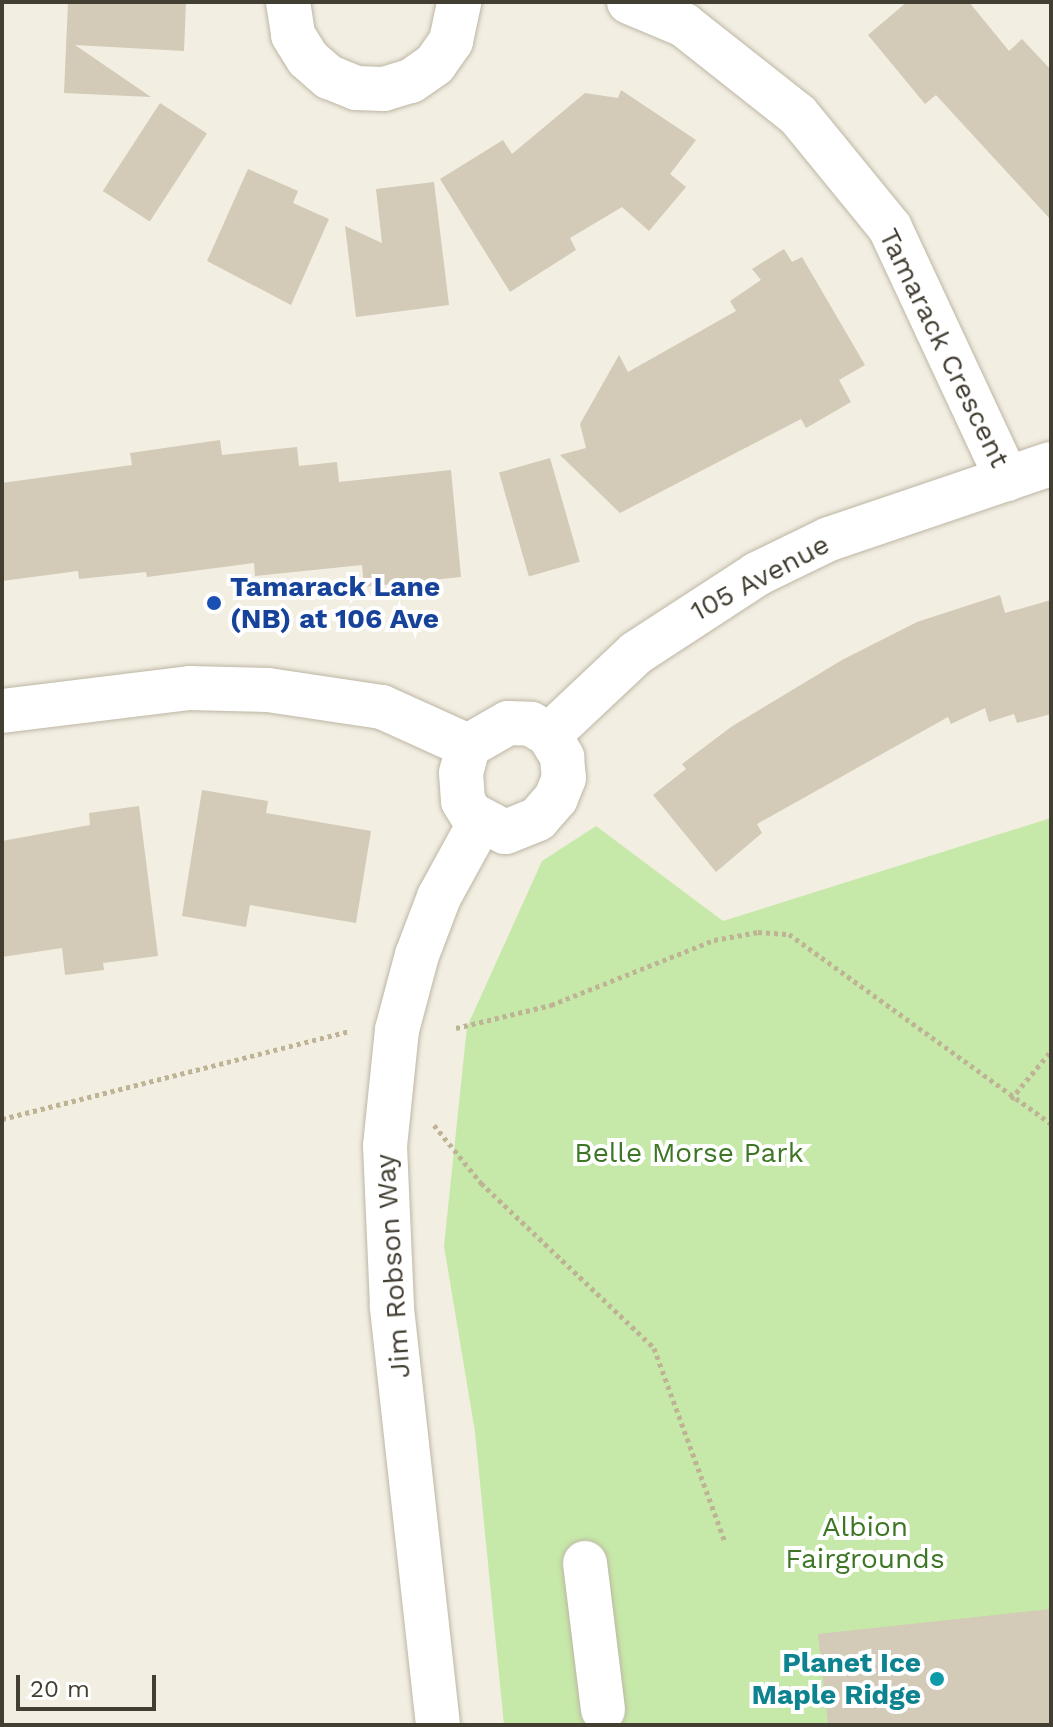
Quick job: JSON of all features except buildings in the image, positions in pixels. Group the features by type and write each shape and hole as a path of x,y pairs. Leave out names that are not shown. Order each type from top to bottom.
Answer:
{"street":[{"path":"288,2 293,35 308,59 329,77 356,88 384,89 411,81 435,64 451,41 459,2"},
{"name":"Tamarack Crescent","path":"629,2 684,25 798,115 890,228 1007,479"},
{"name":"105 Avenue","path":"549,735 636,653 732,587 829,539 1051,464"},
{"path":"2,711 190,688 239,688 382,707 468,746"},
{"path":"508,723 531,724 549,735 562,757 564,778 556,798 524,829 505,832 480,822 463,801 461,773 468,746 508,723"},
{"name":"Jim Robson Way","path":"438,1725 392,1306 385,1146 397,1030 417,955 439,897 480,822"},
{"path":"585,1563 603,1710"}],"path":[{"path":"456,1028 551,1005 714,940 758,932 789,934 1011,1099 1051,1124"},
{"path":"2,1119 359,1028"},
{"path":"1011,1099 1051,1051"},
{"path":"431,1121 481,1183 654,1348 725,1542"}],"green space":[{"name":"Belle Morse Park","path":"1051,818 1051,1725 504,1725 475,1432 444,1246 467,1027 542,861 596,826 723,921"}],"place":[{"name":"Tamarack Lane (NB) at 106 Ave","path":"214,603"},
{"name":"Planet Ice Maple Ridge","path":"937,1679"}],"park label":[{"name":"Albion Fairgrounds","path":"865,1543"}]}
